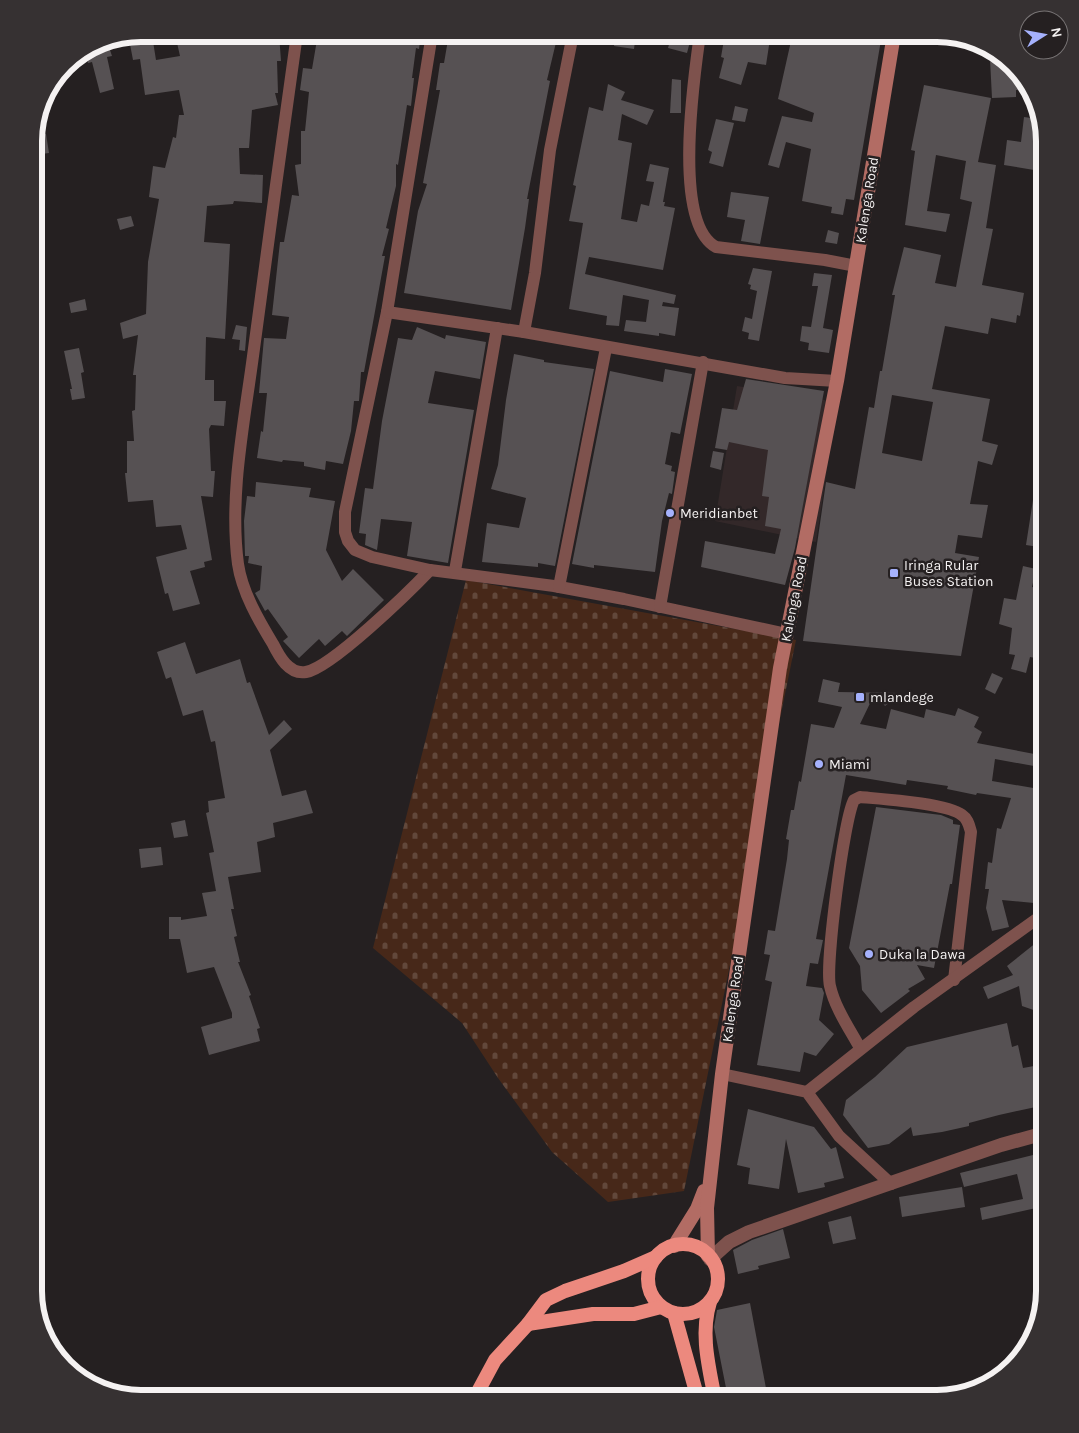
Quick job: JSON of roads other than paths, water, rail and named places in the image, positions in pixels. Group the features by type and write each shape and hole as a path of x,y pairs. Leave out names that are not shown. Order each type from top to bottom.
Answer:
{"highway":[{"path":"479,1390 495,1360 528,1324 546,1300 565,1290 624,1271 656,1257 667,1248 680,1244 694,1246 709,1257 718,1276 716,1290 705,1319 704,1334 713,1390"},
{"path":"656,1257 649,1269 648,1283 652,1296 667,1310 695,1390"},
{"path":"528,1324 593,1314 634,1314 667,1310 687,1315 710,1302"}],"main road":[{"name":"Kalenga Road","path":"709,1257 707,1208 714,1167 722,1074 787,634 837,380 893,43"},
{"name":"Kalenga Road","path":"674,1246 697,1208 714,1167"}],"street":[{"path":"296,43 238,469 238,565 246,592 272,643 286,665 301,672 313,670 379,620 430,570"},
{"path":"431,43 387,312 345,512 345,532 348,541 355,550 372,557 430,570 455,571 560,587 787,634"},
{"path":"524,332 535,273 550,150 570,43"},
{"path":"699,43 689,134 694,209 696,223 702,235 707,242 716,247 809,258 856,266"},
{"path":"387,312 524,332 606,348 703,362 785,378 837,380"},
{"path":"455,571 498,328"},
{"path":"560,587 606,348"},
{"path":"660,607 703,362"},
{"path":"860,1048 838,1009 830,984 835,913 848,816 854,800 860,797 930,805 961,814 968,822 971,832 954,980"},
{"path":"807,1092 860,1048 1036,919"},
{"path":"722,1074 807,1092 839,1136 891,1184"},
{"path":"709,1257 738,1236 1001,1145 1036,1135"}],"place":[{"name":"Meridianbet","path":"670,513"},
{"name":"Iringa Rular Buses Station","path":"894,573"},
{"name":"mlandege","path":"860,697"},
{"name":"Miami","path":"819,764"},
{"name":"Duka la Dawa","path":"869,954"}]}
